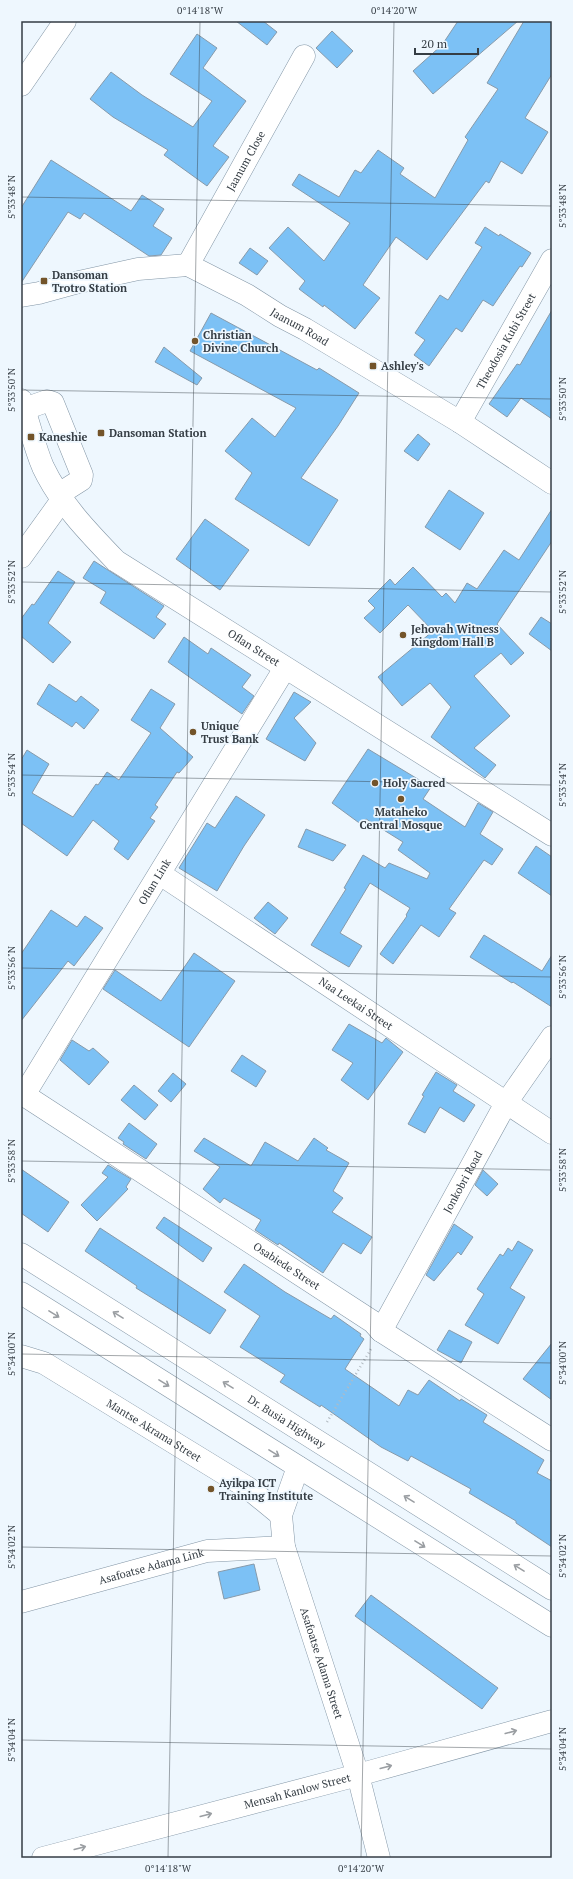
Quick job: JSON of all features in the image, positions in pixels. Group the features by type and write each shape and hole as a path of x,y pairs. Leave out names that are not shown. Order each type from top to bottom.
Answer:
{"main road":[{"path":"21,85 65,21"},
{"name":"Jaanum Close","path":"188,265 304,56"},
{"name":"Theodosia Kubi Street","path":"460,422 552,260"},
{"path":"21,296 138,269 188,265"},
{"name":"Jaanum Road","path":"188,265 247,295 280,316 305,329 460,422 552,483"},
{"path":"21,557 61,497 81,480 82,475 53,403 48,401 23,404"},
{"name":"Oflan Street","path":"23,404 43,466 61,497 87,531 116,561 285,668 312,682 552,835"},
{"name":"Oflan Link","path":"22,1094 160,874 285,668"},
{"name":"Naa Leekai Street","path":"160,874 552,1133"},
{"name":"Jonkobri Road","path":"381,1331 506,1104 552,1037"},
{"name":"Osabiede Street","path":"22,1094 373,1322 381,1331 552,1440"},
{"name":"Dr. Busia Highway","path":"21,1254 552,1589"},
{"path":"21,1293 552,1626"},
{"name":"Mantse Akrama Street","path":"21,1356 44,1363 248,1488 281,1515"},
{"name":"Asafoatse Adama Street","path":"298,1468 281,1515 284,1547 358,1775 379,1858"},
{"name":"Asafoatse Adama Link","path":"21,1602 207,1551 284,1547"},
{"name":"Mensah Kanlow Street","path":"43,1858 358,1775 552,1721"}],"path":[{"path":"323,1427 381,1331"}],"building":[{"path":"236,21 263,21 277,32 267,45"},
{"path":"458,21 518,21 433,94 413,71 442,45"},
{"path":"524,21 552,21 552,74 525,118 548,132 522,174 501,161 489,183 486,181 427,260 396,237 363,285 380,298 355,329 324,305 323,307 299,289 305,281 269,248 288,227 324,261 350,223 292,185 299,174 339,197 355,170 361,173 378,150 404,168 400,174 435,198 468,140 465,137 498,89 487,83"},
{"path":"332,31 353,51 337,68 316,48"},
{"path":"197,34 217,48 203,68 246,101 213,146 229,157 207,186 164,155 168,150 113,117 90,99 111,72 142,95 193,127 212,101 170,74"},
{"path":"51,160 131,211 142,195 164,209 153,226 172,238 161,255 149,256 84,213 80,219 68,212 21,283 21,208"},
{"path":"485,227 499,236 500,234 531,253 522,267 520,266 493,306 483,300 462,332 456,328 429,366 414,355 425,340 415,333 440,295 448,300 482,247 475,243"},
{"path":"250,248 268,261 257,275 239,263"},
{"path":"552,310 552,419 521,398 507,417 489,404 517,364 520,365"},
{"path":"211,313 317,370 319,368 359,393 338,426 301,478 338,500 309,546 235,499 252,473 225,451 252,418 275,437 296,408 190,351"},
{"path":"164,347 202,378 197,385 155,362"},
{"path":"418,434 430,444 418,461 404,451"},
{"path":"449,490 484,513 460,550 425,527"},
{"path":"552,509 552,541 497,624 524,653 511,665 501,653 474,676 510,716 474,748 496,765 485,778 431,737 451,707 430,683 402,706 378,677 433,631 408,605 380,633 364,618 375,608 368,601 390,579 395,585 413,567 442,597 446,593 455,603 467,583 477,589 504,550 519,560"},
{"path":"205,519 249,550 220,590 176,559"},
{"path":"94,561 164,606 156,617 166,624 154,639 100,603 106,592 83,578"},
{"path":"58,571 75,582 48,623 71,642 53,663 21,636 21,619 32,604 34,605"},
{"path":"541,617 552,624 552,651 529,634"},
{"path":"184,637 208,654 211,648 251,675 242,687 254,696 242,714 168,662"},
{"path":"49,684 76,702 81,696 99,710 84,729 76,722 72,727 37,704"},
{"path":"151,689 175,704 160,728 193,757 179,773 177,772 155,805 158,807 150,818 155,821 128,860 114,849 119,841 93,820 67,856 21,823 21,760 27,750 49,764 32,793 73,817 96,784 98,785 107,772 119,780 151,733 131,720"},
{"path":"294,692 311,702 294,718 316,743 305,761 266,739"},
{"path":"368,749 431,787 423,799 465,827 478,803 493,812 480,834 503,849 492,865 484,860 449,909 456,913 439,937 421,925 393,964 380,954 407,916 406,915 410,908 370,883 340,933 362,946 349,967 311,945 346,889 344,888 363,855 385,868 389,863 427,879 430,873 398,850 403,842 366,819 362,825 332,803"},
{"path":"236,796 265,815 244,846 217,891 179,868 207,823 215,828"},
{"path":"306,829 346,845 333,861 298,847"},
{"path":"536,846 552,857 552,896 518,873"},
{"path":"268,902 288,918 275,934 254,918"},
{"path":"51,910 77,927 85,916 103,928 74,966 68,961 21,1021 21,954"},
{"path":"484,935 542,971 552,955 552,1007 470,957"},
{"path":"194,953 235,981 189,1047 103,989 115,970 161,1001"},
{"path":"349,1024 382,1043 386,1038 403,1052 368,1100 341,1080 353,1063 332,1050"},
{"path":"72,1040 89,1051 93,1048 109,1062 89,1085 60,1060"},
{"path":"242,1055 266,1071 256,1087 231,1071"},
{"path":"436,1072 457,1085 453,1091 475,1105 464,1122 440,1107 425,1133 408,1124 424,1096 422,1095"},
{"path":"173,1073 186,1084 171,1102 158,1091"},
{"path":"134,1085 158,1105 145,1120 121,1100"},
{"path":"129,1123 157,1144 146,1159 123,1144 124,1142 118,1138"},
{"path":"204,1138 251,1166 265,1142 298,1161 314,1138 328,1148 326,1150 349,1163 333,1191 343,1198 332,1212 372,1237 361,1254 343,1243 323,1273 279,1243 278,1245 255,1230 261,1220 224,1198 220,1203 203,1189 220,1167 194,1151"},
{"path":"108,1165 131,1179 126,1187 128,1189 97,1221 81,1205 108,1177 102,1173"},
{"path":"21,1169 69,1202 48,1232 21,1213"},
{"path":"483,1170 498,1184 487,1196 475,1185"},
{"path":"164,1217 212,1248 203,1262 156,1228"},
{"path":"454,1224 473,1237 461,1255 458,1252 434,1281 426,1275"},
{"path":"100,1228 226,1310 210,1334 136,1288 137,1286 85,1251"},
{"path":"518,1241 533,1250 510,1288 525,1297 498,1344 465,1325 484,1294 477,1289 500,1254 503,1256 508,1248 512,1251"},
{"path":"244,1264 285,1292 331,1319 334,1315 361,1334 360,1336 364,1339 345,1369 399,1406 408,1390 418,1395 429,1380 460,1401 461,1399 487,1415 483,1422 544,1460 537,1473 552,1481 552,1547 516,1523 516,1521 469,1493 471,1489 411,1456 408,1461 381,1447 321,1405 320,1407 280,1382 285,1375 240,1347 260,1316 224,1292"},
{"path":"449,1330 472,1342 461,1363 437,1350"},
{"path":"552,1343 552,1400 523,1379"},
{"path":"254,1564 260,1590 224,1599 218,1572"},
{"path":"371,1595 498,1688 482,1709 355,1616"}],"place":[{"name":"Dansoman Trotro Station","path":"44,281"},
{"name":"Christian Divine Church","path":"195,341"},
{"name":"Ashley's","path":"373,366"},
{"name":"Dansoman Station","path":"101,433"},
{"name":"Kaneshie","path":"31,437"},
{"name":"Jehovah Witness Kingdom Hall B","path":"403,635"},
{"name":"Unique Trust Bank","path":"193,732"},
{"name":"Holy Sacred","path":"375,783"},
{"name":"Mataheko Central Mosque","path":"401,799"},
{"name":"Ayikpa ICT Training Institute","path":"211,1489"}]}
